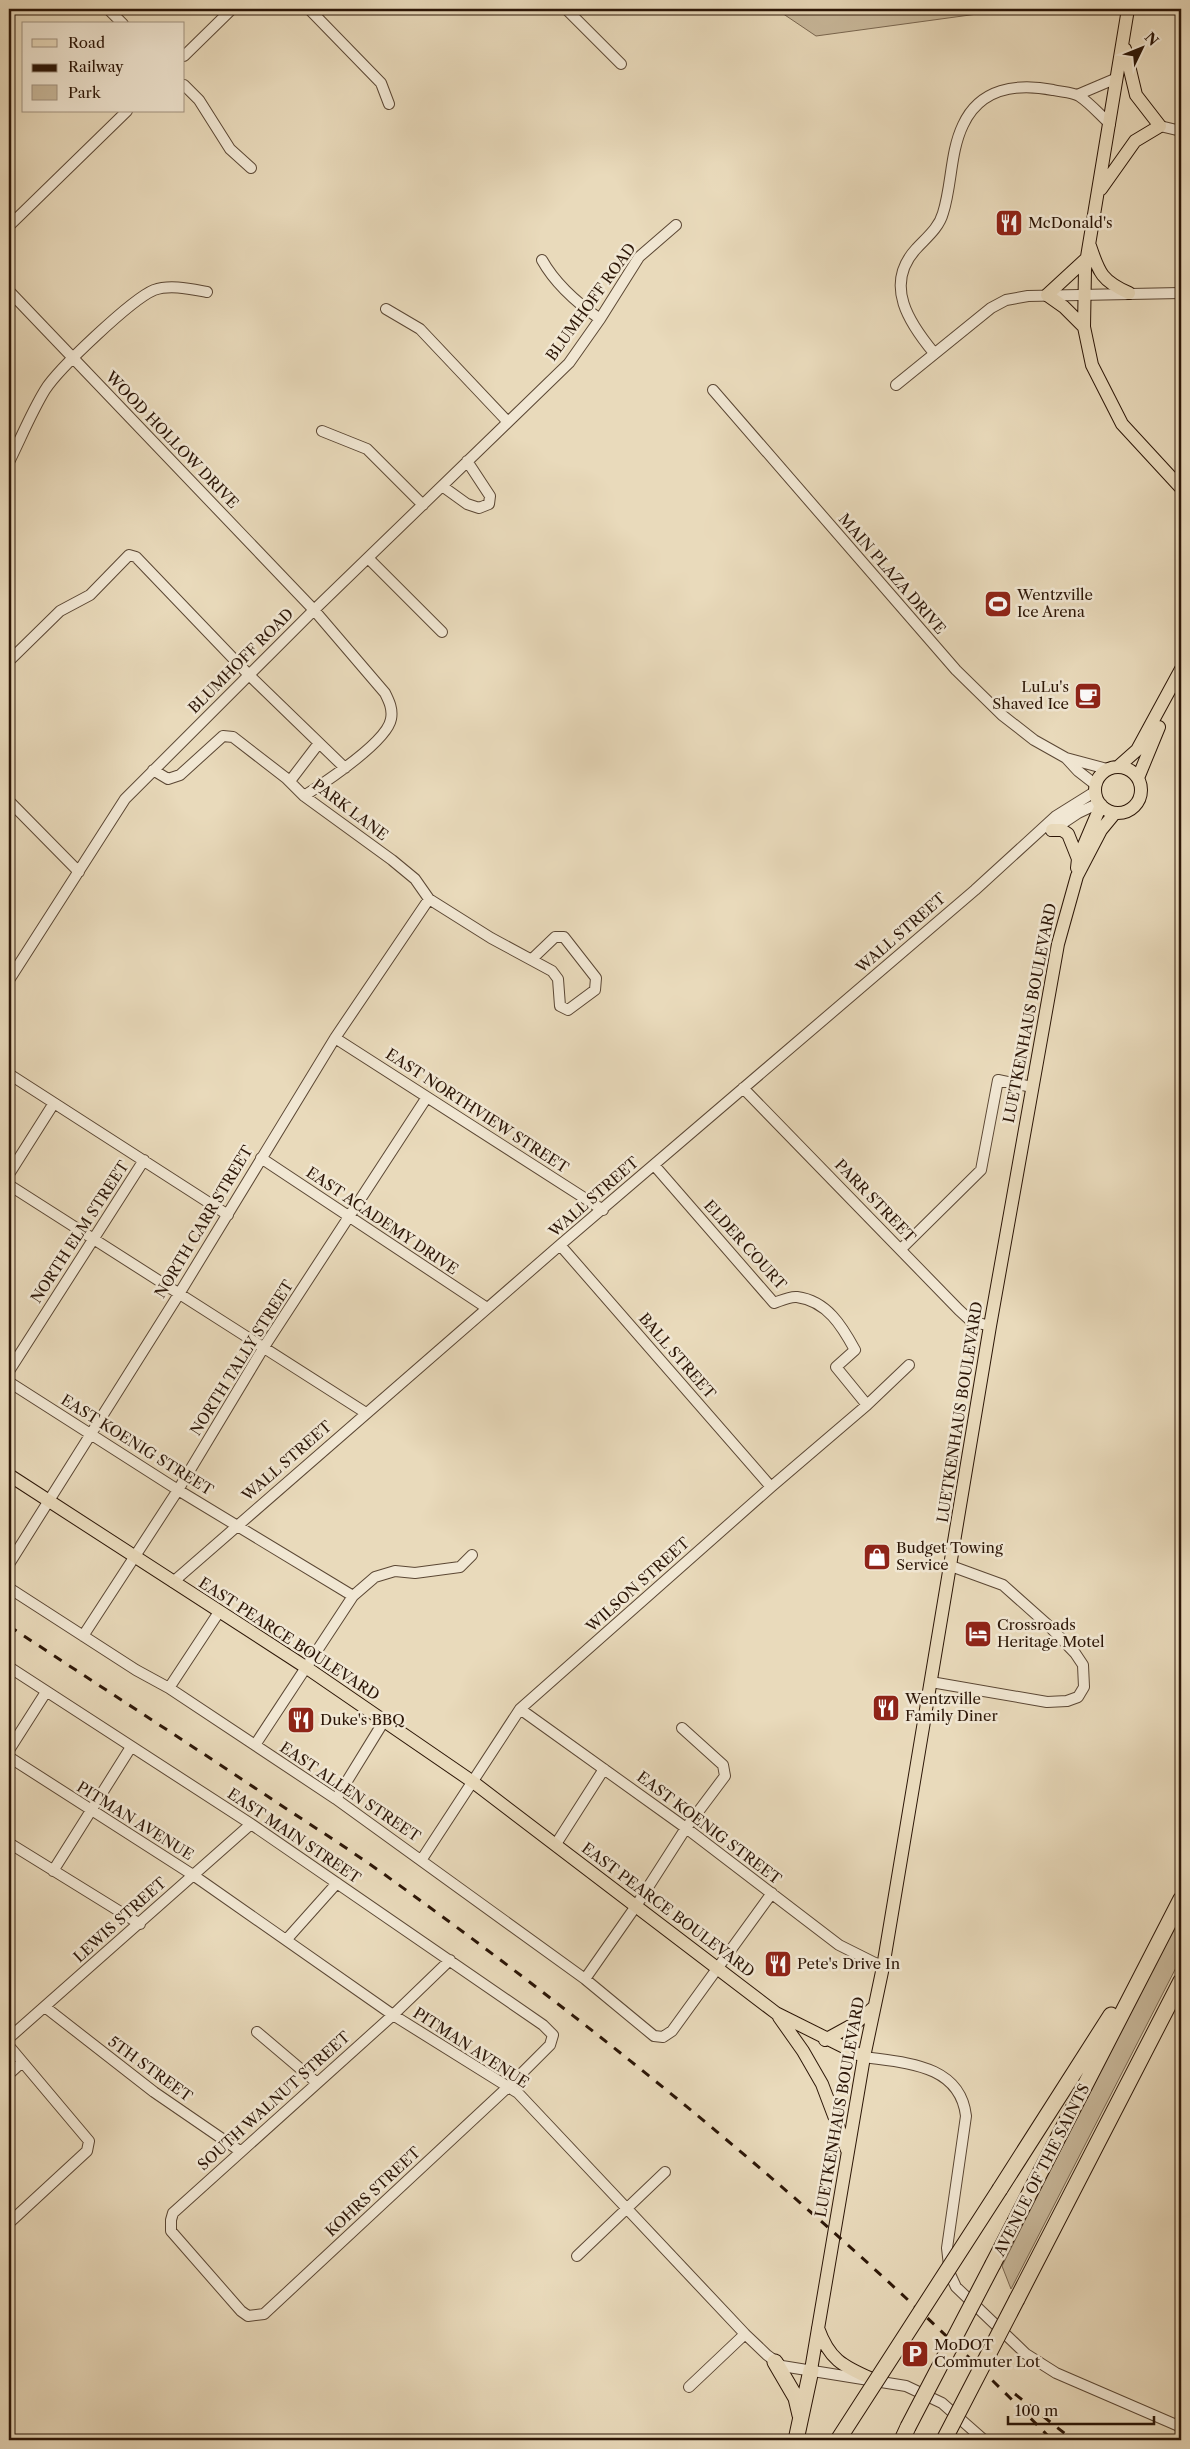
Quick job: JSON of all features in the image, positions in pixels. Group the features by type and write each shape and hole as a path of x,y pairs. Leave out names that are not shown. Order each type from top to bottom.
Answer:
{"highway":[{"name":"AVENUE OF THE SAINTS","path":"905,2434 1181,1899"},
{"path":"838,2440 1164,1932"},
{"path":"944,2440 1181,1981"},
{"path":"775,2362 796,2398 801,2419"},
{"path":"796,2440 811,2370"}],"main road":[{"path":"1128,9 1087,258 1084,327 1092,365 1122,424 1181,488"},
{"path":"1098,194 1134,140 1160,126 1136,95 1123,42"},
{"path":"1090,243 1101,274 1112,285 1130,293"},
{"path":"1084,327 1064,306 1046,295 1087,258"},
{"path":"1113,768 1130,769 1138,778 1142,788 1140,798 1135,806 1126,812 1115,813 1098,796 1098,777 1137,750 1181,671"},
{"path":"1138,778 1181,671"},
{"name":"LUETKENHAUS BOULEVARD","path":"811,2370 847,2151 873,2008 883,1967 990,1326 1058,944 1077,876 1078,859 1098,796"},
{"name":"LUETKENHAUS BOULEVARD","path":"1077,876 1102,830 1115,813"},
{"path":"1052,830 1062,830 1068,834 1078,859"},
{"name":"EAST PEARCE BOULEVARD","path":"9,1475 307,1668 473,1782 776,2013 825,2040 864,2057"},
{"path":"825,2040 856,2023 873,2008"},
{"path":"776,2013 803,2050 822,2084 847,2151"},
{"path":"818,2328 825,2346 836,2360 843,2366 872,2379"}],"street":[{"path":"108,9 121,22"},
{"path":"185,55 232,9"},
{"path":"309,9 381,83 389,104"},
{"path":"566,9 622,64"},
{"path":"1078,95 1117,78"},
{"path":"185,86 198,100 230,148 251,168"},
{"path":"934,354 907,316 902,300 902,280 907,263 914,251 940,222 958,137 963,124 979,103 1003,90 1026,86 1078,95 1110,124"},
{"path":"9,226 126,112"},
{"path":"1160,126 1181,131"},
{"name":"BLUMHOFF ROAD","path":"9,980 125,799 314,610 569,363 639,258 676,225"},
{"path":"542,260 553,278 600,319"},
{"path":"9,462 46,389 74,358 131,305 155,289 178,288 208,292"},
{"name":"WOOD HOLLOW DRIVE","path":"9,291 314,610 385,693 390,704 391,719 387,728 345,768 304,796"},
{"path":"896,385 991,308 1006,300 1046,295 1181,293"},
{"path":"386,309 420,329 507,421"},
{"name":"MAIN PLAZA DRIVE","path":"713,390 956,670 1002,715 1034,740 1066,758 1113,768"},
{"path":"322,431 367,449 423,505"},
{"path":"442,486 467,504 479,508 489,504 490,496 467,461"},
{"path":"9,661 60,611 90,595 128,555 136,557 250,676 345,768"},
{"path":"368,558 442,632"},
{"name":"PARK LANE","path":"152,770 168,779 180,775 222,736 233,737 290,782 304,796 392,860 415,880 429,899 490,938 552,971 558,979 560,1006 564,1009 568,1010 595,990 596,978 564,937 555,937 532,959"},
{"path":"290,782 319,743"},
{"name":"MAIN PLAZA DRIVE","path":"1066,758 1098,796"},
{"name":"WALL STREET","path":"1036,836 1052,830 1078,813 1098,796"},
{"name":"WALL STREET","path":"173,1582 237,1524 1036,836 1056,816 1098,796"},
{"path":"9,801 79,872"},
{"name":"NORTH CARR STREET","path":"9,1564 228,1215 335,1038 429,899"},
{"name":"EAST NORTHVIEW STREET","path":"335,1038 603,1210"},
{"path":"9,1074 228,1215"},
{"path":"901,1249 981,1170 998,1080 1032,1087"},
{"name":"PARR STREET","path":"743,1088 971,1321 990,1326"},
{"name":"NORTH TALLY STREET","path":"83,1636 178,1490 264,1347 427,1097"},
{"path":"9,1174 54,1103"},
{"name":"EAST ACADEMY DRIVE","path":"261,1158 487,1308"},
{"name":"NORTH ELM STREET","path":"9,1371 92,1238 144,1160"},
{"name":"ELDER COURT","path":"654,1165 774,1303 796,1296 826,1308 837,1320 855,1350 836,1367 867,1404"},
{"path":"9,1185 366,1413"},
{"name":"BALL STREET","path":"560,1245 770,1487"},
{"name":"WILSON STREET","path":"422,1859 520,1709 910,1365"},
{"name":"EAST KOENIG STREET","path":"9,1382 178,1490 353,1596"},
{"path":"255,1745 353,1596 375,1577 395,1571 415,1573 460,1567 472,1555"},
{"path":"931,1682 1047,1702 1067,1701 1078,1696 1084,1687 1083,1665 1076,1653 1049,1626 1003,1586 951,1566"},
{"name":"EAST ALLEN STREET","path":"9,1588 169,1688 336,1799 422,1859 585,1979 654,2036 663,2037 672,2031 716,1967"},
{"path":"169,1688 219,1612"},
{"name":"EAST MAIN STREET","path":"9,1667 251,1824 543,2025 550,2031 554,2039"},
{"path":"9,1750 46,1692"},
{"name":"EAST KOENIG STREET","path":"520,1709 686,1828 839,1945 883,1967"},
{"path":"336,1799 384,1721"},
{"path":"585,1979 636,1906 686,1828 725,1776 723,1766 682,1728"},
{"path":"53,1872 131,1747"},
{"name":"PITMAN AVENUE","path":"9,1757 193,1875 393,2015 518,2093 745,2334 775,2362"},
{"path":"556,1844 604,1769"},
{"name":"LEWIS STREET","path":"9,2038 251,1824"},
{"path":"9,1843 53,1872 140,1924"},
{"path":"287,1939 337,1883"},
{"path":"716,1967 772,1893"},
{"name":"SOUTH WALNUT STREET","path":"208,2274 171,2231 170,2220 173,2213 316,2082 393,2015 450,1960"},
{"name":"5TH STREET","path":"44,2007 154,2092 240,2151"},
{"path":"257,2032 316,2082"},
{"name":"KOHRS STREET","path":"208,2274 241,2311 248,2316 264,2314 508,2087 554,2039"},
{"path":"9,2046 88,2141 87,2151 9,2224"},
{"name":"EAST PEARCE BOULEVARD","path":"864,2057 903,2063 938,2072 954,2085 965,2105 965,2123 948,2248 950,2274 956,2287 1026,2354 1049,2368 1181,2426"},
{"path":"9,2074 22,2062"},
{"path":"577,2256 665,2172"},
{"path":"689,2387 745,2334"},
{"path":"775,2362 906,2386 942,2403 984,2440"}],"green space":[{"path":"776,9 1014,9 816,36"},
{"path":"1181,1912 1181,1958 1011,2289 1002,2266"}],"railway":[{"path":"9,1626 368,1863 470,1937 557,2004 644,2072 812,2214 894,2287 1052,2440"},
{"path":"1015,2394 1073,2440"}],"place":[{"name":"McDonald's","path":"1009,223"},
{"name":"Wentzville Ice Arena","path":"998,604"},
{"name":"LuLu's Shaved Ice","path":"1088,696"},
{"name":"Budget Towing Service","path":"877,1557"},
{"name":"Crossroads Heritage Motel","path":"978,1634"},
{"name":"Wentzville Family Diner","path":"886,1708"},
{"name":"Duke's BBQ","path":"301,1720"},
{"name":"Pete's Drive In","path":"778,1964"},
{"name":"MoDOT Commuter Lot","path":"915,2354"}]}
